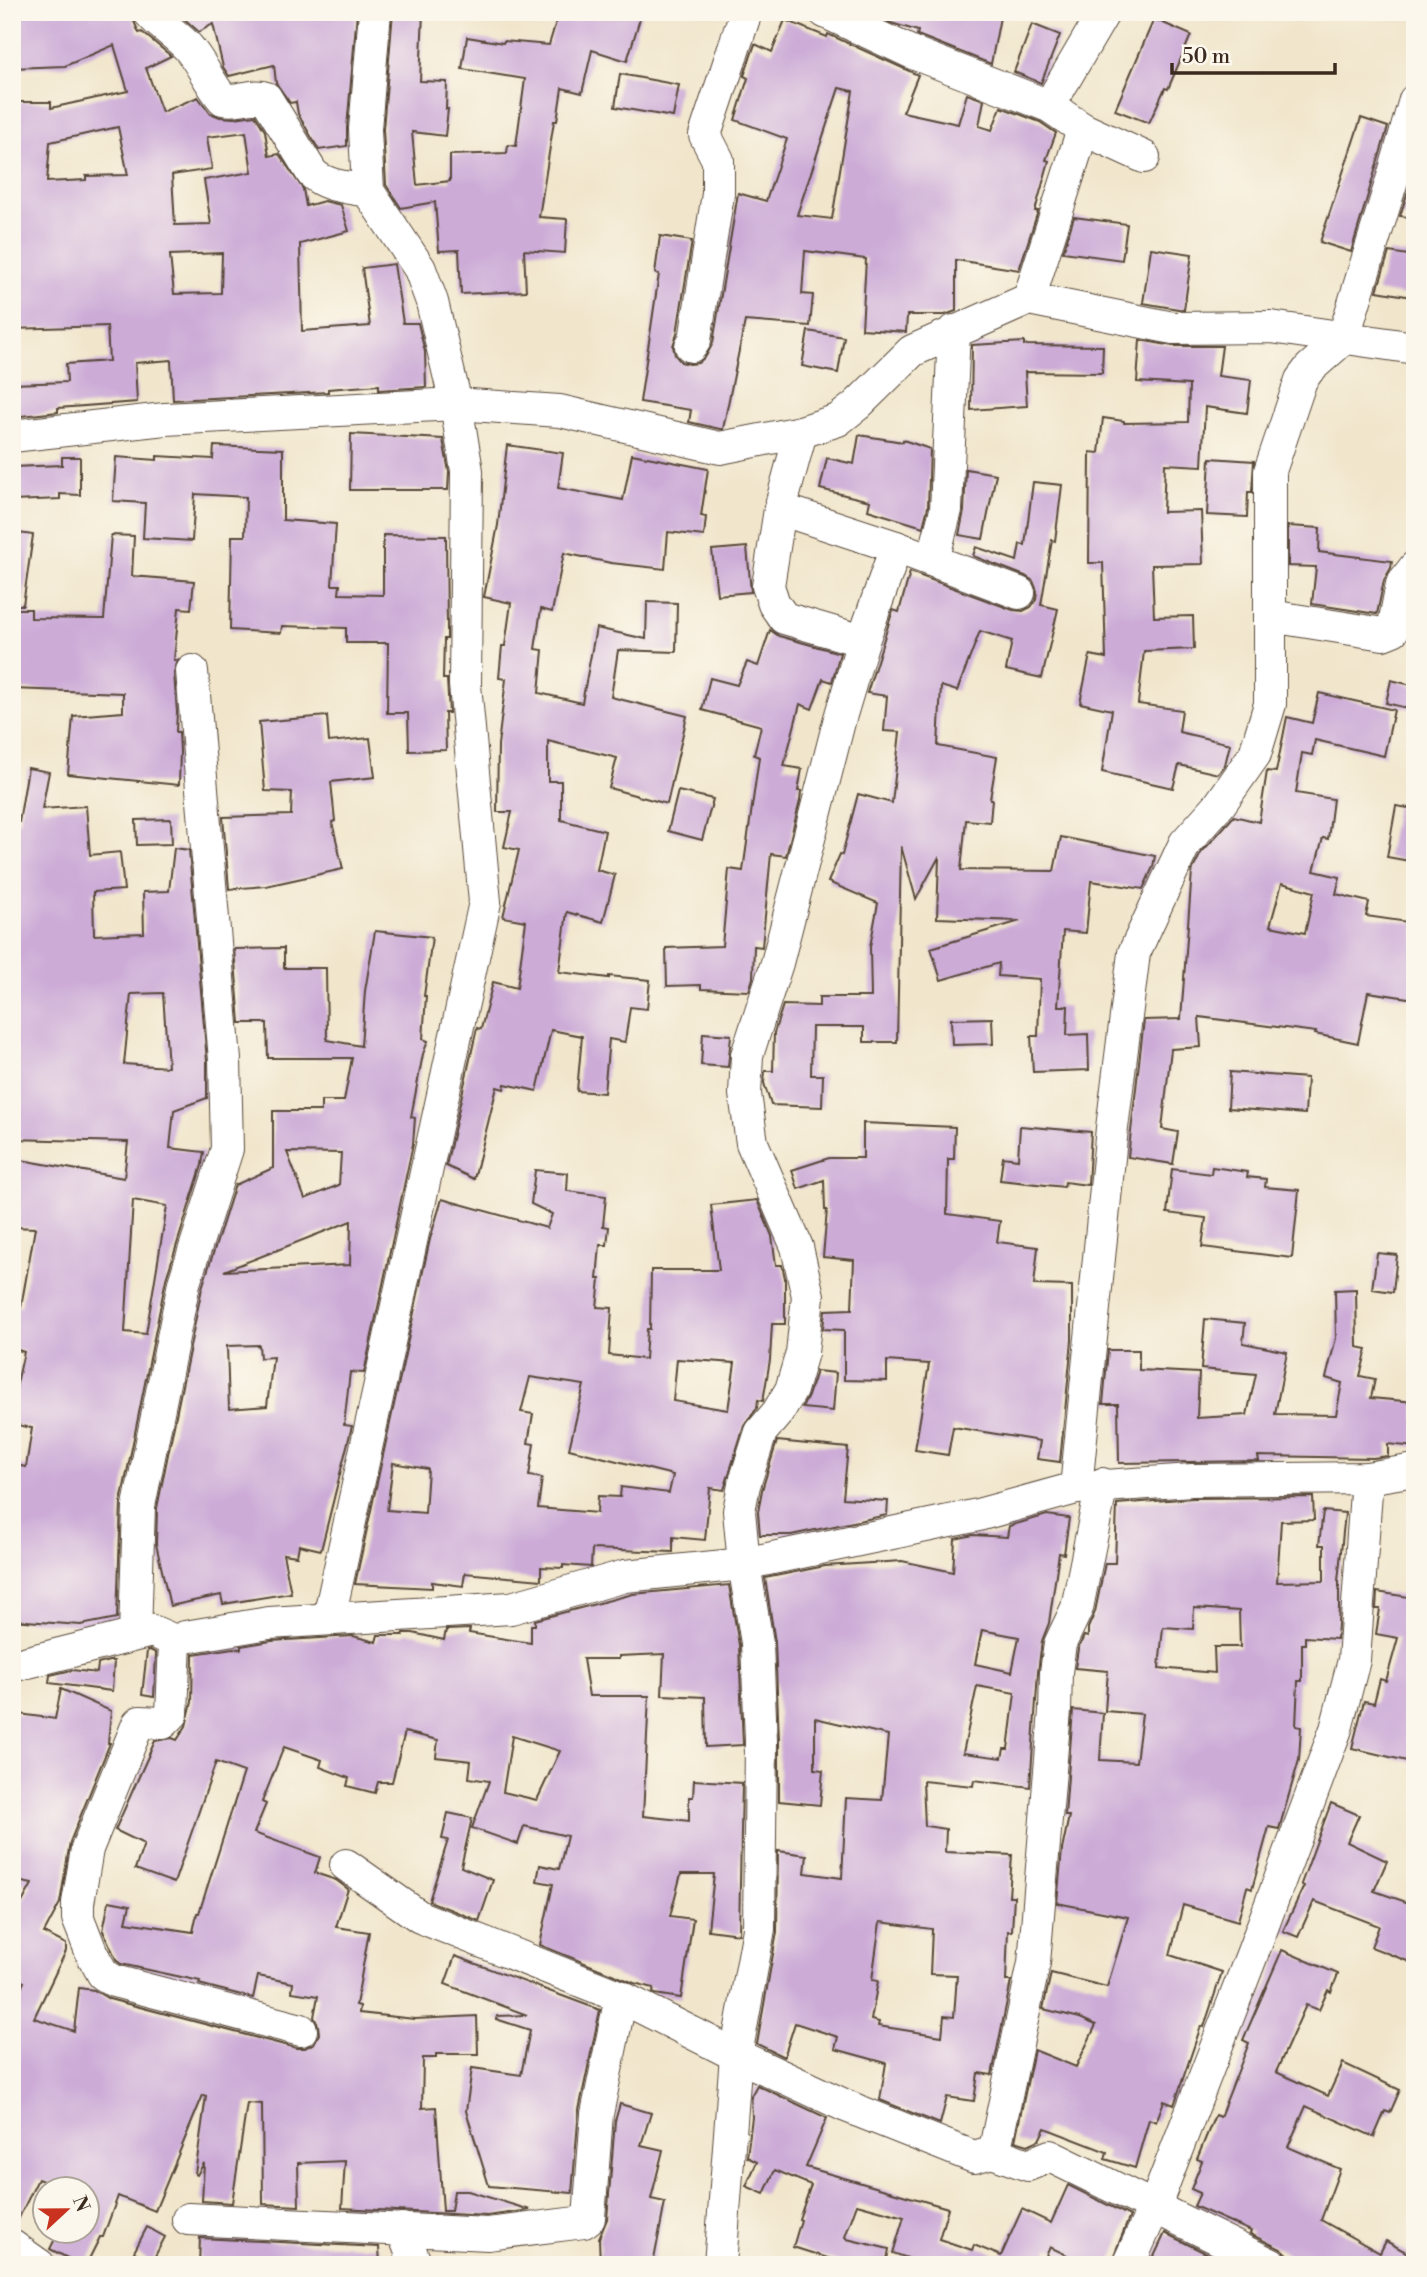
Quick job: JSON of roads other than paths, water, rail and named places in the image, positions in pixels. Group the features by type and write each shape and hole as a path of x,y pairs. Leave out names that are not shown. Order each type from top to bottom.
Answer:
{"street":[{"path":"149,12 191,50 223,99 232,101 257,95 266,99 318,179 325,183 368,191"},
{"path":"329,1618 485,902 465,685 467,471 456,404 432,302 420,269 368,191 365,129 375,12"},
{"path":"691,346 695,340 718,194 718,160 705,135 746,12"},
{"path":"825,12 913,53 1048,106 1083,129 1144,157"},
{"path":"1048,106 1104,12"},
{"path":"992,2152 996,2144 1034,1963 1056,1672 1060,1644 1077,1608 1089,1486 1112,1128 1133,953 1185,843 1220,804 1255,754 1270,704 1270,471 1301,380 1310,368 1343,339 1394,177 1415,100"},
{"path":"1028,299 1083,129"},
{"path":"12,436 165,419 456,404 560,411 720,449 801,432 838,420 912,351 1028,299 1173,328 1271,327 1415,348"},
{"path":"933,560 946,510 954,331"},
{"path":"801,432 780,509 768,586 774,604 784,618 863,641"},
{"path":"780,509 933,560 1019,593"},
{"path":"720,2265 736,2054 759,1929 760,1704 757,1643 744,1564 739,1511 744,1485 761,1432 778,1412 790,1390 802,1353 808,1296 797,1247 752,1143 745,1094 747,1055 777,963 840,718 895,547"},
{"path":"1270,616 1383,634 1389,632 1393,630 1402,584 1415,567"},
{"path":"135,1634 139,1506 184,1283 226,1149 225,1060 192,671"},
{"path":"12,1666 152,1631 175,1641 269,1623 511,1608 625,1576 744,1564 978,1515 1089,1486 1192,1480 1367,1478 1415,1469"},
{"path":"1128,2265 1154,2208 1336,1730 1354,1660 1367,1478"},
{"path":"175,1641 172,1714 163,1724 138,1724 88,1849 78,1903 78,1918 103,1975 114,1982 301,2030"},
{"path":"346,1865 420,1917 621,1997 846,2106 974,2157 992,2152 1028,2165 1050,2156 1272,2265"},
{"path":"188,2219 488,2234 584,2222 589,2218 597,2114 621,1997"},
{"path":"402,2228 416,2265"},
{"path":"12,2246 39,2265"}]}
